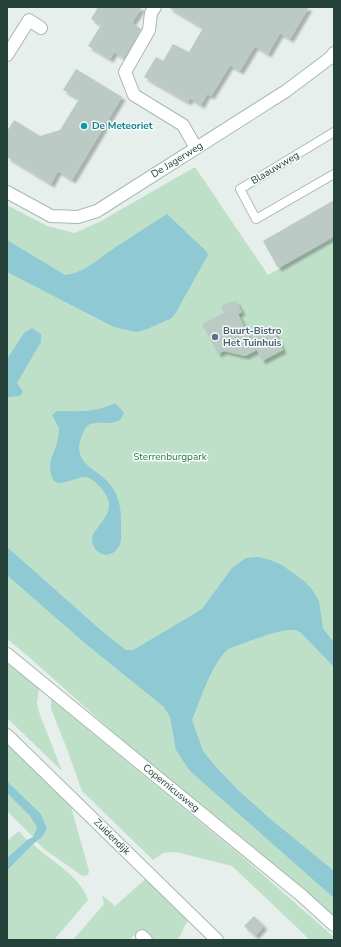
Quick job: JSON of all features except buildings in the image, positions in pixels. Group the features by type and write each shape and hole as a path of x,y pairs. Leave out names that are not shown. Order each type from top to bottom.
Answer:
{"street":[{"path":"155,7 151,13 150,30 125,72 134,95 183,125 196,148"},
{"path":"7,55 29,20 41,28"},
{"name":"De Jagerweg","path":"7,192 51,216 78,217 97,211 286,91 333,58"},
{"name":"Copernicusweg","path":"7,654 301,895 334,925"},
{"name":"Zuidendijk","path":"7,735 217,940"}],"lane":[{"name":"Blaauwweg","path":"334,132 240,189 256,219 334,174"}],"green space":[{"name":"Sterrenburgpark","path":"195,167 268,275 334,238 334,930 7,639 7,205 47,226 75,233 101,221"},
{"path":"7,663 39,689 37,703 40,715 62,771 7,718"},
{"path":"51,699 246,860 334,937 334,940 310,940 232,866 176,852 163,853 153,860 82,791 51,709"},
{"path":"7,742 70,803 89,871 88,875 81,875 44,849 37,842 45,833 47,828 41,814 7,781"},
{"path":"7,793 32,817 35,822 37,827 33,837 7,811"},
{"path":"19,831 27,840 7,858 7,841"},
{"path":"33,844 72,876 84,891 88,900 54,940 7,940 7,871"},
{"path":"151,874 191,913 178,940 151,940 140,930 129,940 73,940 104,904 102,895 115,906"}],"water":[{"path":"167,214 206,251 208,255 175,314 170,319 147,329 137,332 114,327 7,272 7,240 65,275 72,274 89,266"},
{"path":"32,328 41,334 41,342 17,383 23,392 20,396 8,397 7,399 7,359 24,333"},
{"path":"115,403 124,413 120,420 110,423 93,423 89,425 86,427 82,435 79,445 83,460 112,487 119,502 121,517 120,544 114,552 104,554 96,550 92,540 93,534 108,511 108,499 106,494 94,481 86,477 63,483 54,481 51,475 50,463 57,443 59,428 52,415 57,411 93,410"},
{"path":"7,547 103,632 126,650 133,650 202,609 232,568 246,558 258,557 282,565 311,588 319,601 323,629 334,642 334,667 302,634 295,630 277,632 230,648 218,661 203,692 192,720 203,751 215,766 237,789 268,817 334,871 334,898 189,770 176,750 170,717 164,707 86,644 7,575"},
{"path":"7,781 41,814 47,828 42,836 7,871 7,858 27,840 33,837 37,827 30,816 7,793"}],"place":[{"name":"De Meteoriet","path":"84,126"},
{"name":"Buurt-Bistro Het Tuinhuis","path":"215,337"}]}
